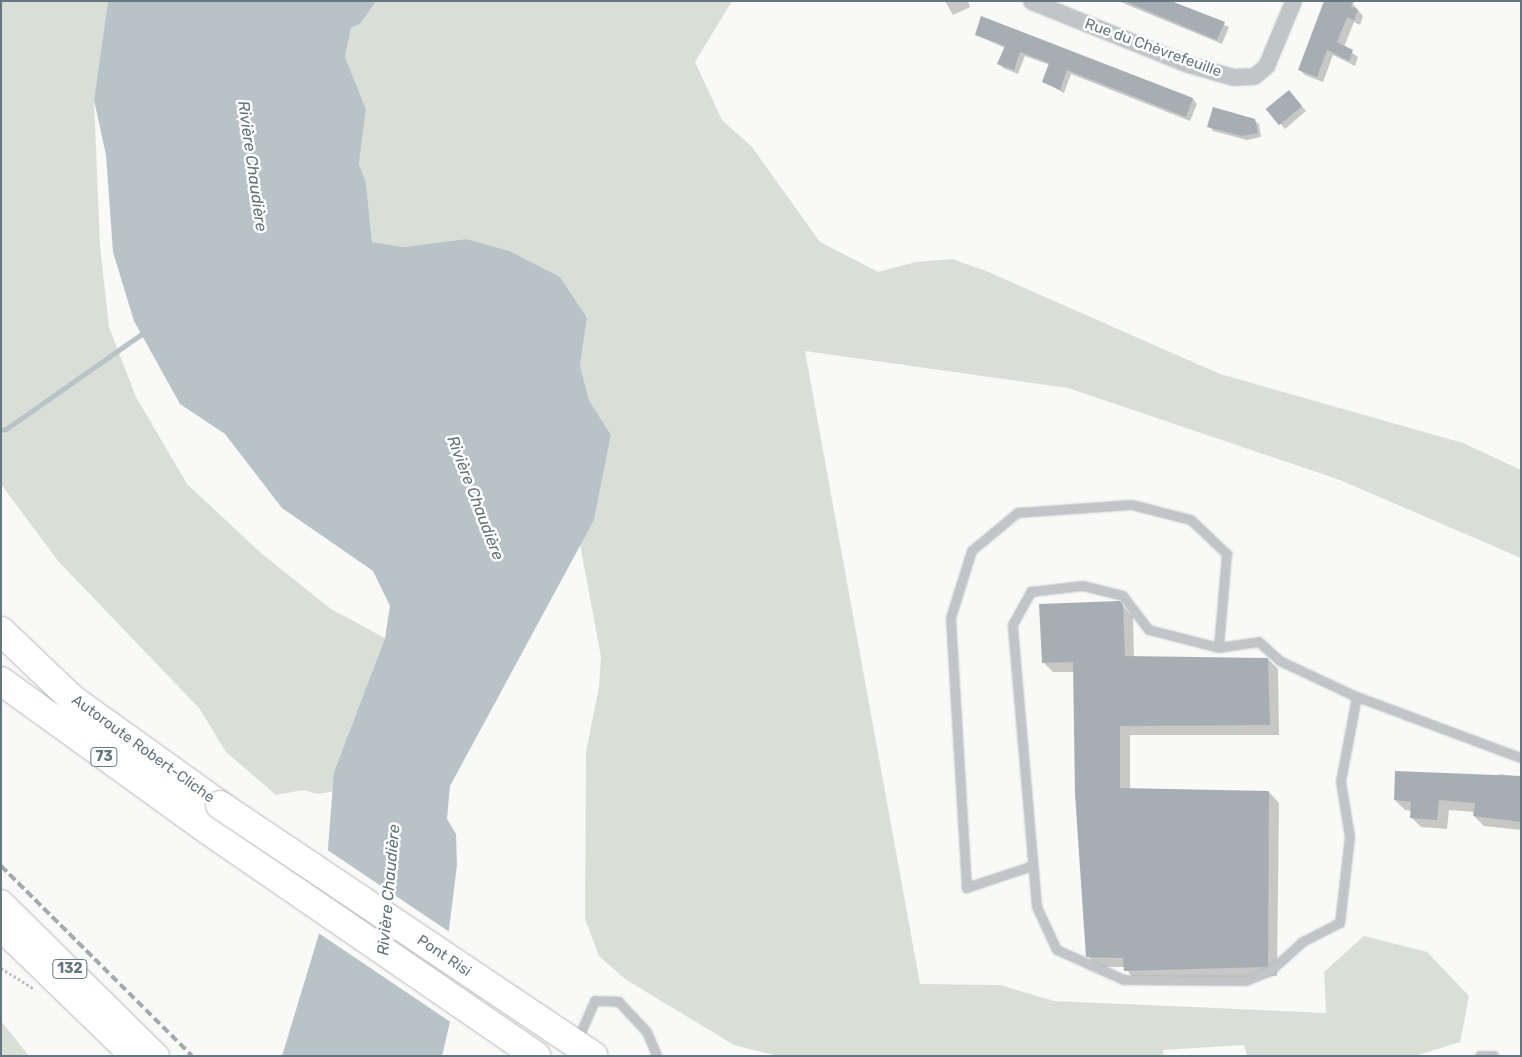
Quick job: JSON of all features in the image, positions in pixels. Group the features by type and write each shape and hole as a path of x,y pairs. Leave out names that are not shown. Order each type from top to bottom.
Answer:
{"highway":[{"name":"Autoroute Robert-Cliche","path":"1,631 71,698 220,805"},
{"name":"Autoroute Robert-Cliche","path":"1,681 209,830"},
{"name":"Pont Risi","path":"220,805 593,1056"},
{"name":"Pont Risi","path":"209,830 536,1056"}],"main road":[{"name":"132","path":"1,902 132,1047"},
{"name":"132","path":"1,929 132,1047 157,1056"}],"street":[{"name":"Rue du Chèvrefeuille","path":"1031,1 1188,64 1233,77 1254,76 1266,66 1293,1"}],"lane":[{"path":"1033,866 967,888 951,618 972,550 1018,513 1132,505 1191,520 1227,554 1219,648"},
{"path":"1357,696 1341,782 1350,837 1340,923 1303,942 1271,971 1246,980 1124,980 1057,950 1037,907 1013,625 1030,592 1083,586 1123,596 1149,630 1219,648 1259,642 1280,661 1357,696 1521,758"},
{"path":"571,1056 595,1001 619,1002 647,1032 657,1056"},
{"path":"1480,1056 1494,1056"}],"shaded area":[{"path":"1,1 108,1 94,100 100,245 109,327 136,397 187,484 262,554 331,609 385,638 334,772 335,791 318,794 303,790 276,795 226,752 199,708 58,561 1,484"},
{"path":"376,1 732,1 695,62 722,120 752,147 820,242 878,272 916,262 952,259 986,271 1220,374 1463,443 1521,470 1521,558 1340,480 1068,388 805,351 920,984 1000,985 1054,1001 1326,1013 1324,972 1364,936 1427,952 1469,996 1460,1042 1415,1056 1247,1056 1244,1045 1163,1050 1164,1056 778,1056 734,1045 625,979 599,956 585,919 586,752 599,687 601,657 580,544 594,520 611,435 589,400 580,365 587,318 466,239 403,247 372,242 366,183 359,164 366,109 345,57 351,28 361,23"},
{"path":"1,1021 29,1056 1,1056"}],"water":[{"name":"Rivière Chaudière","path":"108,1 376,1 361,23 351,28 345,57 366,109 359,164 366,183 372,242 403,247 466,239 509,251 560,277 587,318 580,365 589,400 611,435 594,520 450,786 447,819 456,834 457,865 448,937 453,1009 442,1056 282,1056 322,924 334,772 385,638 390,606 373,571 282,508 225,434 180,404 134,321 113,252 106,155 94,100"}],"pier":[{"path":"326,849 451,933 456,971 452,1023 317,932"}],"building":[{"path":"1124,1 1171,1 1225,22 1217,40"},
{"path":"1324,1 1354,1 1351,7 1358,9 1354,20 1347,17 1337,42 1353,50 1349,61 1327,50 1317,77 1298,70"},
{"path":"981,16 1193,98 1186,117 1067,70 1060,90 1042,82 1049,63 1020,52 1014,70 997,64 1005,46 975,35"},
{"path":"1289,90 1302,106 1279,125 1266,109"},
{"path":"1213,107 1255,119 1258,133 1242,136 1207,127"},
{"path":"1120,601 1123,605 1125,656 1268,658 1270,725 1120,726 1120,788 1269,791 1268,966 1124,971 1123,958 1086,957 1075,794 1073,662 1042,663 1039,604"},
{"path":"1395,771 1521,776 1521,822 1473,816 1475,803 1439,800 1437,820 1410,818 1411,802 1394,800"}],"waterway":[{"path":"1,430 6,429 146,331"}],"railway":[{"path":"1,866 192,1056"}]}
